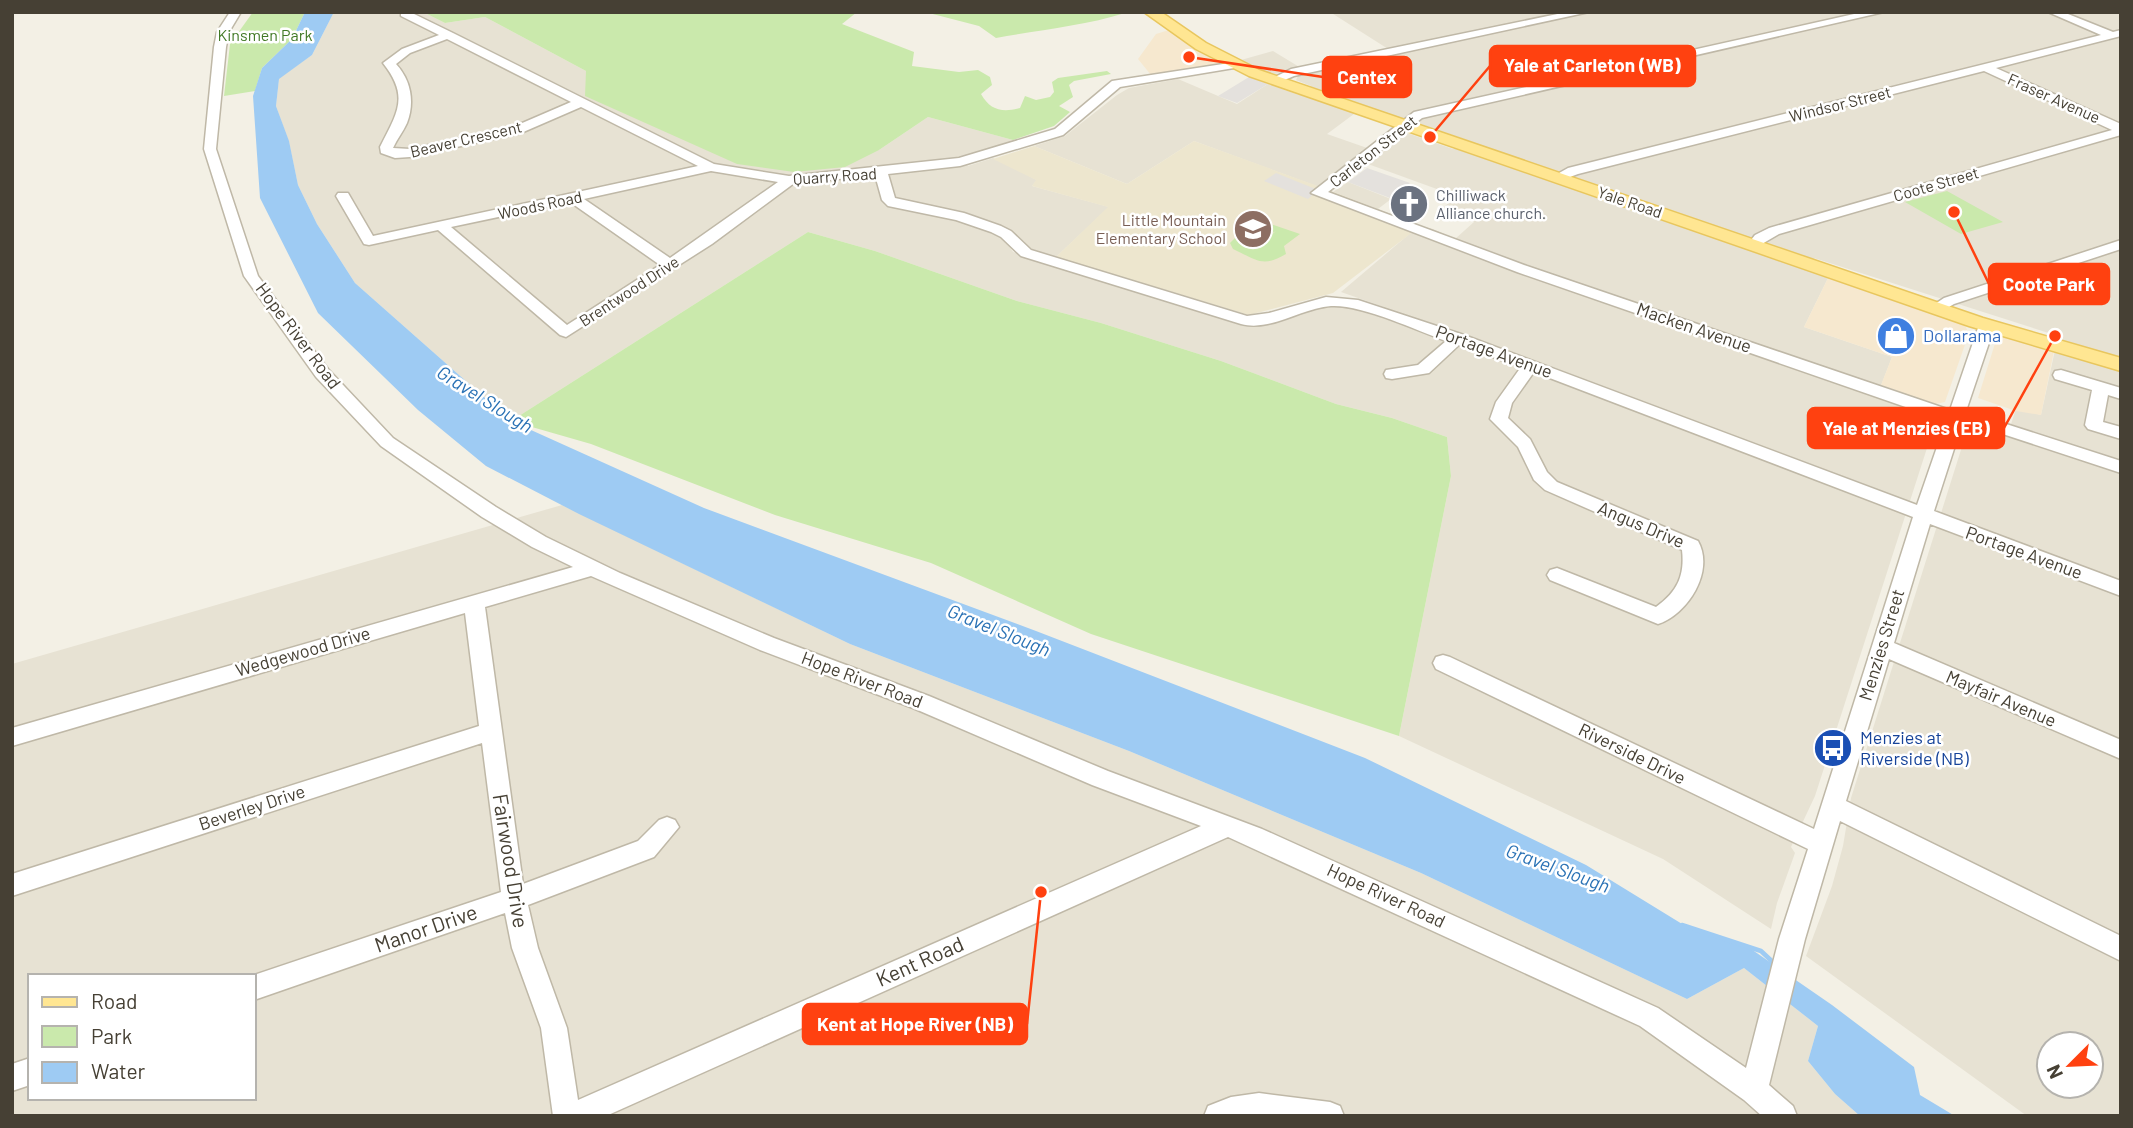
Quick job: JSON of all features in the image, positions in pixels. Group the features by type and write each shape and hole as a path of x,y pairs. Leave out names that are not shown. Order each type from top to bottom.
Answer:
{"main road":[{"name":"Yale Road","path":"1151,12 1201,46 1236,65 1275,80 1987,325 2121,365"}],"street":[{"name":"Hope River Road","path":"236,12 223,33 220,47 210,149 251,275 322,373 387,442 509,524 593,568 767,644 921,702 1100,778 1227,826 1649,1017 1754,1090 1783,1116"},
{"path":"1530,12 1545,21"},
{"path":"1275,80 1291,73 1584,12"},
{"name":"Carleton Street","path":"1433,238 1318,193 1418,115 1879,12"},
{"path":"2053,12 2117,34"},
{"name":"Quarry Road","path":"405,14 711,167 789,180 960,162 1059,132 1116,85 1236,65"},
{"name":"Windsor Street","path":"1559,177 1573,171 2117,34"},
{"name":"Beaver Crescent","path":"449,35 406,51 393,58 389,64 404,82 405,99 401,123 387,143 386,150 395,154 410,153 517,130 579,103"},
{"name":"Fraser Avenue","path":"1987,68 2121,130"},
{"name":"Coote Street","path":"1755,244 1760,238 1774,231 2121,130"},
{"name":"Woods Road","path":"343,195 369,241 711,167"},
{"name":"Portage Avenue","path":"881,172 893,203 962,218 1002,231 1026,253 1240,320 1259,320 1343,300 1531,365 2121,589"},
{"name":"Brentwood Drive","path":"442,227 566,331 670,265 789,180"},
{"path":"574,198 670,265"},
{"path":"950,232 962,218"},
{"name":"Macken Avenue","path":"1433,238 1957,416 2121,467"},
{"path":"1937,308 1949,300 2121,244"},
{"name":"Menzies Street","path":"1754,1090 1791,939 1923,515 1987,325"},
{"path":"1392,374 1423,369 1458,338"},
{"name":"Angus Drive","path":"1531,365 1504,402 1499,419 1525,443 1542,480 1691,546 1695,566 1679,602 1658,616 1557,575"},
{"path":"2061,375 2121,394"},
{"path":"2101,388 2094,425 2121,433"},
{"name":"Wedgewood Drive","path":"12,737 593,568"},
{"name":"Fairwood Drive","path":"474,602 514,899 525,948 554,1028 567,1116"},
{"name":"Mayfair Avenue","path":"1882,647 2121,750"},
{"name":"Riverside Drive","path":"1443,663 1821,844"},
{"name":"Beverley Drive","path":"12,885 491,731"},
{"path":"1833,806 2121,949"},
{"name":"Kent Road","path":"574,1116 1227,826"},
{"name":"Manor Drive","path":"256,986 514,899 646,849 667,827"},
{"path":"1218,1116 1227,1111 1265,1105 1330,1116"}],"shaded area":[{"path":"334,12 423,12 445,23 485,17 586,71 879,150 928,117 1013,140 963,158 968,166 993,158 1037,180 1032,186 1109,207 1056,257 1026,247 1024,241 1003,237 1013,252 1247,327 1336,304 1377,316 1384,307 1341,292 1414,230 1424,227 1455,239 1474,222 1442,209 1456,196 1368,164 1407,133 1453,149 1470,141 1419,121 1354,114 1327,134 1370,149 1319,187 1194,141 1127,184 1034,146 1065,136 1129,88 1178,79 1237,104 1268,84 1299,95 1311,86 1296,80 1298,76 1396,54 1330,12 2121,12 2121,1116 2027,1116 1806,956 1832,886 1843,846 1851,798 1966,434 1972,424 2057,441 2011,424 2016,409 2041,415 2058,336 1814,258 1828,278 1804,327 1892,357 1877,396 1937,417 1815,796 1791,847 1795,853 1777,903 1771,929 1663,859 1399,736 1451,476 1447,437 1392,418 1336,404 1221,361 1101,323 1017,301 875,251 808,232 511,421 355,283 317,224 298,185 289,142 276,106 279,78 312,55"},
{"path":"1169,30 1223,63 1151,75 1138,59 1156,34"},
{"path":"1273,51 1301,68 1275,74 1256,69 1241,60"},
{"path":"1249,77 1268,84 1237,103 1218,96"},
{"name":"Little Mountain Elementary School","path":"1194,141 1424,227 1414,231 1333,293 1249,315 1056,257 1108,207 1032,186 1036,180 993,159 1034,146 1127,184"},
{"path":"1367,168 1410,183 1390,198 1348,182"},
{"path":"1276,173 1318,190 1308,199 1264,181"},
{"path":"1348,182 1391,199 1378,209 1333,192"},
{"path":"1828,278 1964,324 1969,333 1945,402 1935,404 1881,385 1892,357 1804,327"},
{"path":"1997,337 2007,337 2054,351 2041,415 2016,411 1978,398"},
{"path":"562,505 850,644 1129,751 1421,873 1687,999 1744,968 1818,1026 1808,1061 1835,1094 1860,1116 12,1116 12,664"}],"green space":[{"name":"Kinsmen Park","path":"253,12 305,12 292,39 262,68 255,91 224,96 230,44"},
{"path":"423,12 857,12 842,24 914,52 912,66 959,72 978,70 990,77 992,85 981,94 988,104 1002,110 1020,108 1025,96 1036,100 1050,97 1054,92 1052,82 1058,78 1107,71 1111,74 1074,81 1069,85 1073,97 1059,106 1070,112 1054,126 1013,140 928,117 879,150 845,167 794,172 737,164 585,96 586,71 485,17 445,23"},
{"path":"925,12 1125,13 1077,25 996,38 979,26"},
{"path":"1947,191 2003,222 1961,234 1905,202"},
{"path":"1259,220 1300,234 1284,246 1286,254 1271,261 1260,261 1233,249 1230,243 1246,227 1270,236 1276,231 1269,235 1250,227"},
{"path":"808,232 875,251 1017,301 1101,323 1221,361 1336,404 1392,418 1447,437 1451,476 1399,736 1091,634 931,563 775,515 591,444 511,421"}],"water":[{"path":"305,12 334,12 312,55 279,79 276,106 289,141 298,185 317,224 355,283 511,421 704,508 1036,631 1365,758 1586,865 1687,927 1751,949 1832,1005 1914,1067 1920,1095 1955,1116 1860,1116 1835,1094 1808,1061 1818,1026 1744,968 1687,999 1421,873 1129,751 850,644 579,514 486,466 418,410 318,313 260,198 253,96 262,68 292,39"}],"waterway":[{"name":"Gravel Slough","path":"1682,925 1761,951 1776,965"}],"place":[{"name":"Centex","path":"1189,57"},
{"name":"Yale at Carleton (WB)","path":"1430,137"},
{"name":"Chilliwack Alliance church.","path":"1409,204"},
{"name":"Coote Park","path":"1954,212"},
{"name":"Little Mountain Elementary School","path":"1253,229"},
{"name":"Dollarama","path":"1896,336"},
{"name":"Yale at Menzies (EB)","path":"2055,336"},
{"name":"Menzies at Riverside (NB)","path":"1833,748"},
{"name":"Kent at Hope River (NB)","path":"1041,892"}]}
